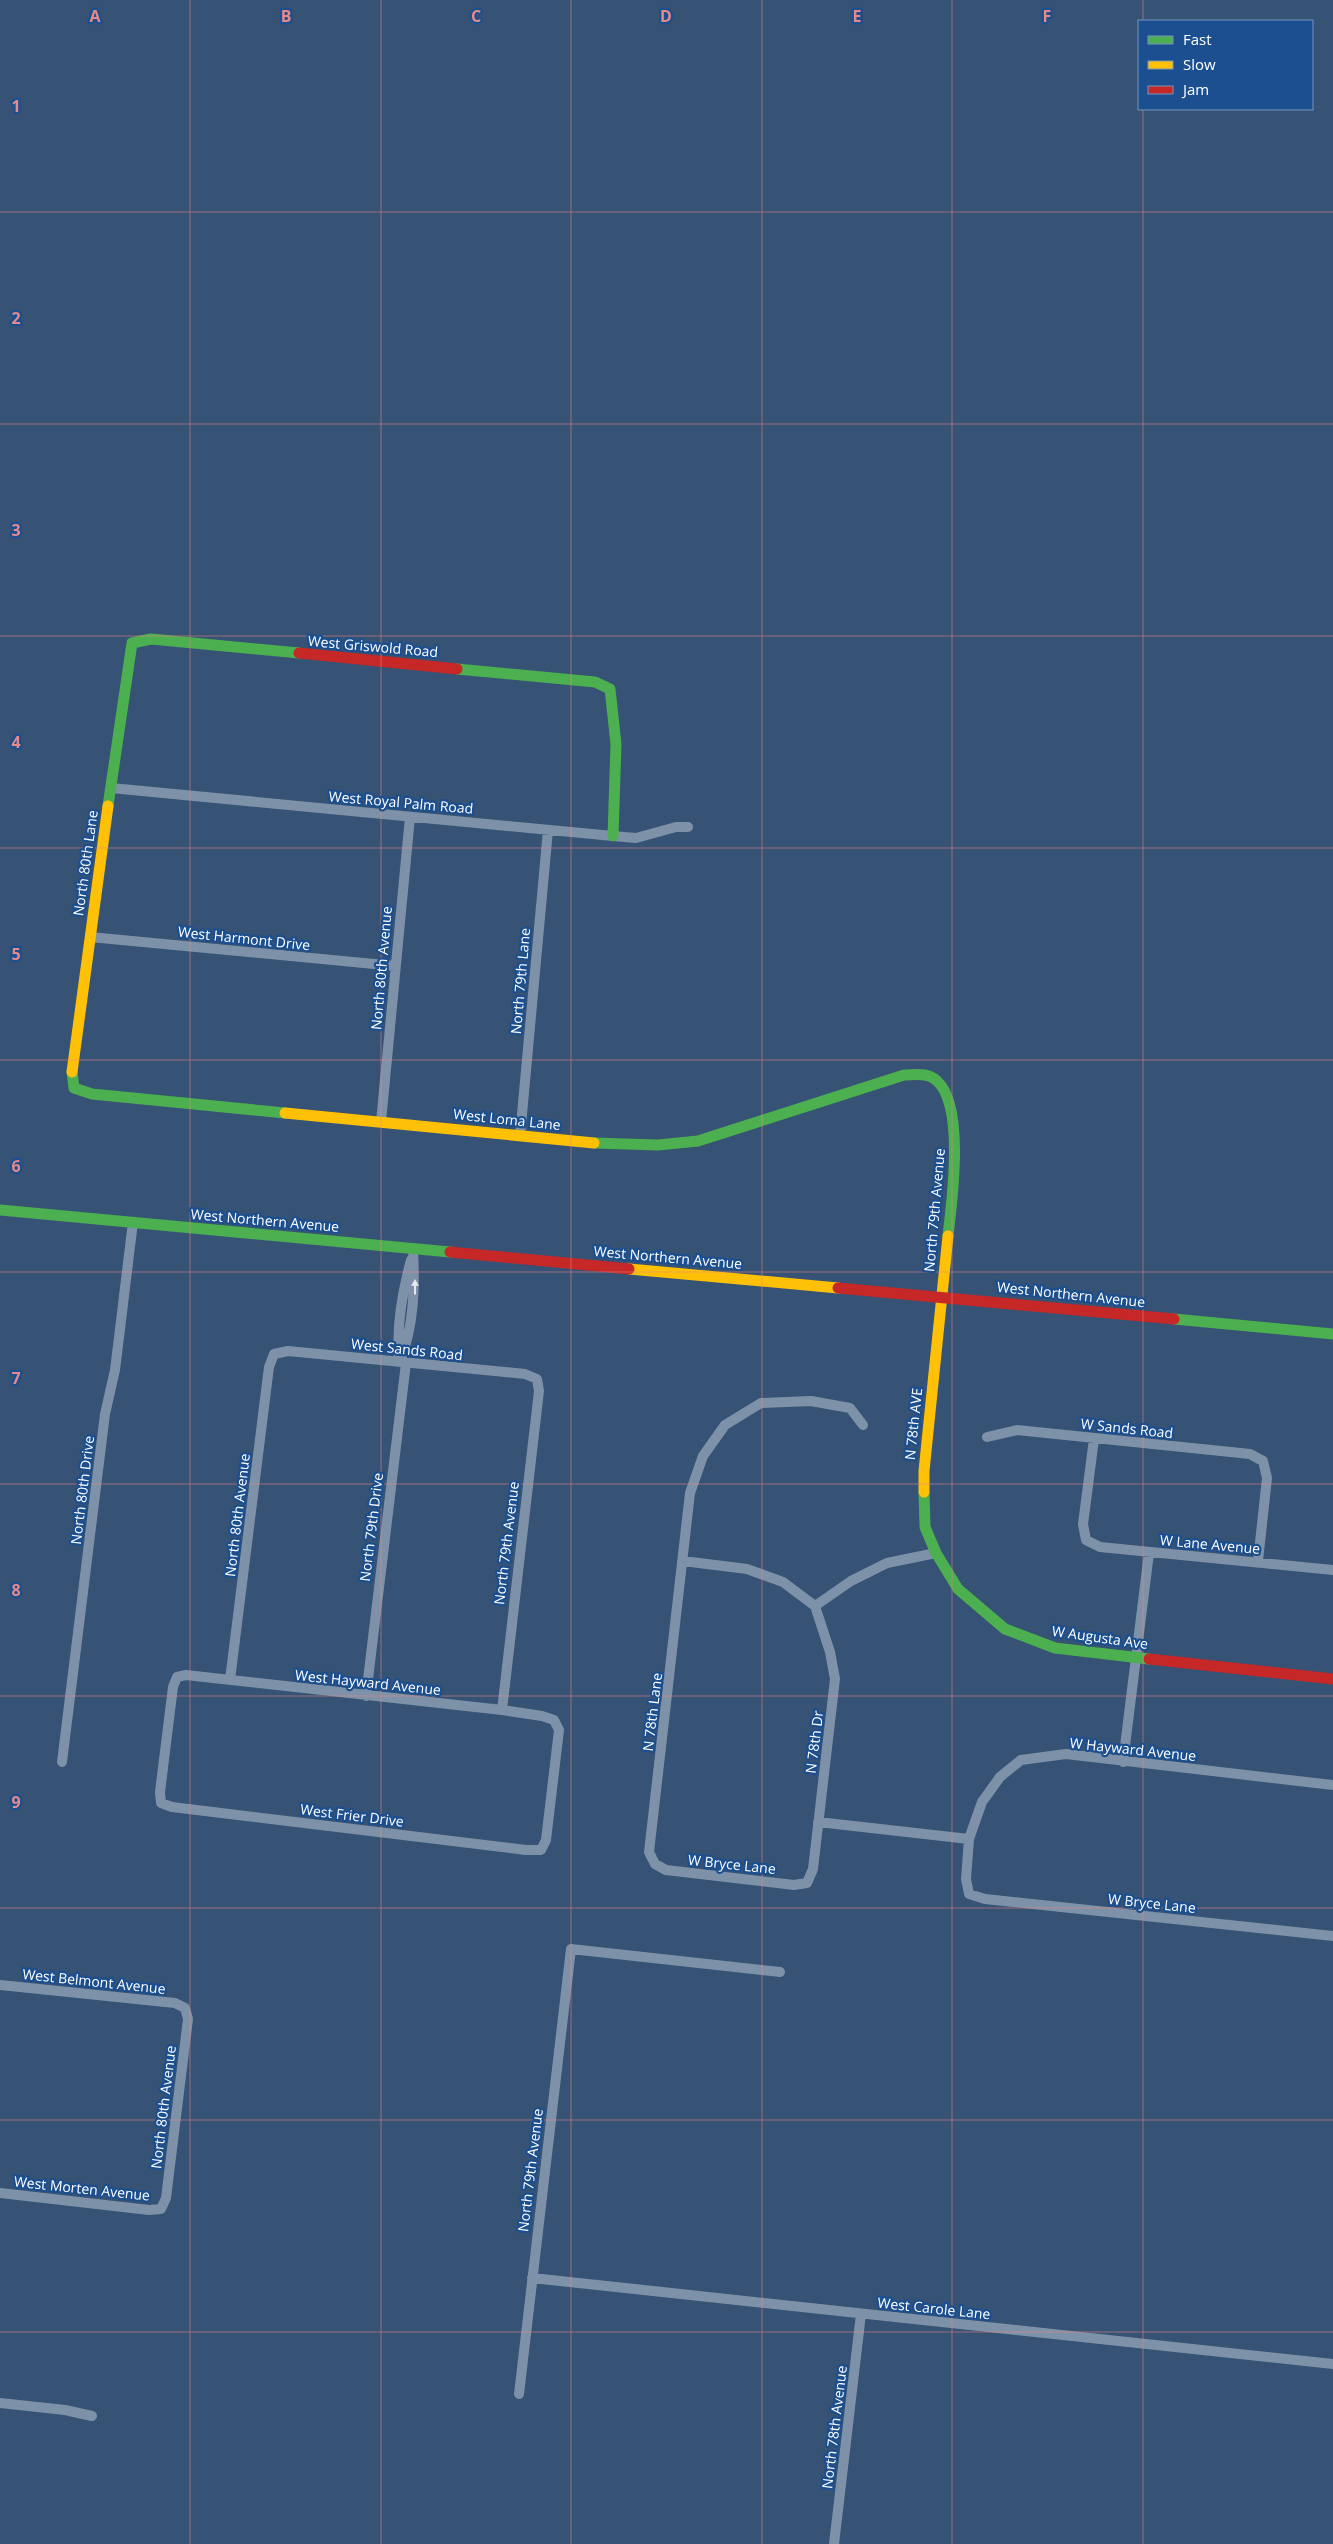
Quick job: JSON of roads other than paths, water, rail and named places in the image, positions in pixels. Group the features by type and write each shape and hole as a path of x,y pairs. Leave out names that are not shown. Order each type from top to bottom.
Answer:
{"street":[{"name":"West Griswold Road","path":"132,643 151,639 595,682 610,689 613,705 616,763 613,836"},
{"name":"North 80th Lane","path":"74,1088 72,1075 128,659 132,643"},
{"name":"West Royal Palm Road","path":"111,788 636,838 676,827 688,827"},
{"name":"North 80th Avenue","path":"381,1122 410,817"},
{"name":"North 79th Lane","path":"520,1136 548,830"},
{"name":"West Harmont Drive","path":"90,937 395,966"},
{"name":"West Loma Lane","path":"74,1088 92,1094 616,1146 658,1145 698,1141 904,1075 928,1075"},
{"name":"North 79th Avenue","path":"928,1075 944,1086 950,1108 954,1139 954,1177 941,1297"},
{"name":"West Northern Avenue","path":"0,1210 1333,1334"},
{"name":"North 80th Drive","path":"62,1762 105,1414 115,1370 133,1222"},
{"name":"North 79th Drive","path":"403,1363 397,1337 403,1290 414,1249"},
{"name":"North 79th Drive","path":"366,1696 403,1363 416,1291 414,1249"},
{"name":"N 78th AVE","path":"936,1552 925,1527 924,1471 941,1297"},
{"path":"399,1324 411,1325"},
{"name":"West Sands Road","path":"274,1354 288,1351 525,1374 537,1379"},
{"name":"North 80th Avenue","path":"230,1680 269,1367 274,1354"},
{"name":"North 79th Avenue","path":"502,1710 539,1391 537,1379"},
{"path":"863,1425 850,1408 811,1401 761,1404 725,1425 703,1456 690,1493 683,1562 756,1572 783,1582 815,1606 851,1581 887,1563 936,1552"},
{"name":"W Sands Road","path":"987,1437 1017,1430 1250,1454 1263,1461 1267,1478 1258,1562"},
{"name":"W Lane Avenue","path":"1094,1439 1083,1524 1086,1540 1100,1547 1149,1553 1333,1570"},
{"name":"W Augusta Ave","path":"936,1552 958,1589 1005,1629 1055,1648 1333,1679"},
{"path":"1124,1762 1149,1553"},
{"name":"N 78th Lane","path":"655,1864 649,1852 683,1562"},
{"name":"N 78th Dr","path":"807,1883 813,1869 835,1679 830,1652 815,1606"},
{"name":"West Hayward Avenue","path":"161,1803 160,1792 173,1687 177,1677 186,1675 502,1710 542,1716 554,1720 559,1730 546,1840 541,1850"},
{"name":"W Hayward Avenue","path":"969,1894 966,1879 969,1839 982,1802 1000,1777 1021,1760 1066,1754 1333,1785"},
{"name":"West Frier Drive","path":"161,1803 191,1810 526,1850 541,1850"},
{"path":"818,1822 969,1839"},
{"name":"W Bryce Lane","path":"655,1864 666,1870 794,1884 807,1883"},
{"name":"W Bryce Lane","path":"969,1894 985,1899 1333,1936"},
{"name":"North 79th Avenue","path":"520,2394 571,1949 780,1972"},
{"name":"West Belmont Avenue","path":"0,1985 175,2003 185,2008"},
{"name":"North 80th Avenue","path":"161,2209 166,2198 188,2019 185,2008"},
{"name":"West Morten Avenue","path":"0,2193 150,2210 161,2209"},
{"name":"West Carole Lane","path":"532,2278 1333,2364"},
{"name":"North 78th Avenue","path":"834,2544 861,2314"},
{"path":"0,2403 65,2410 92,2416"}]}
